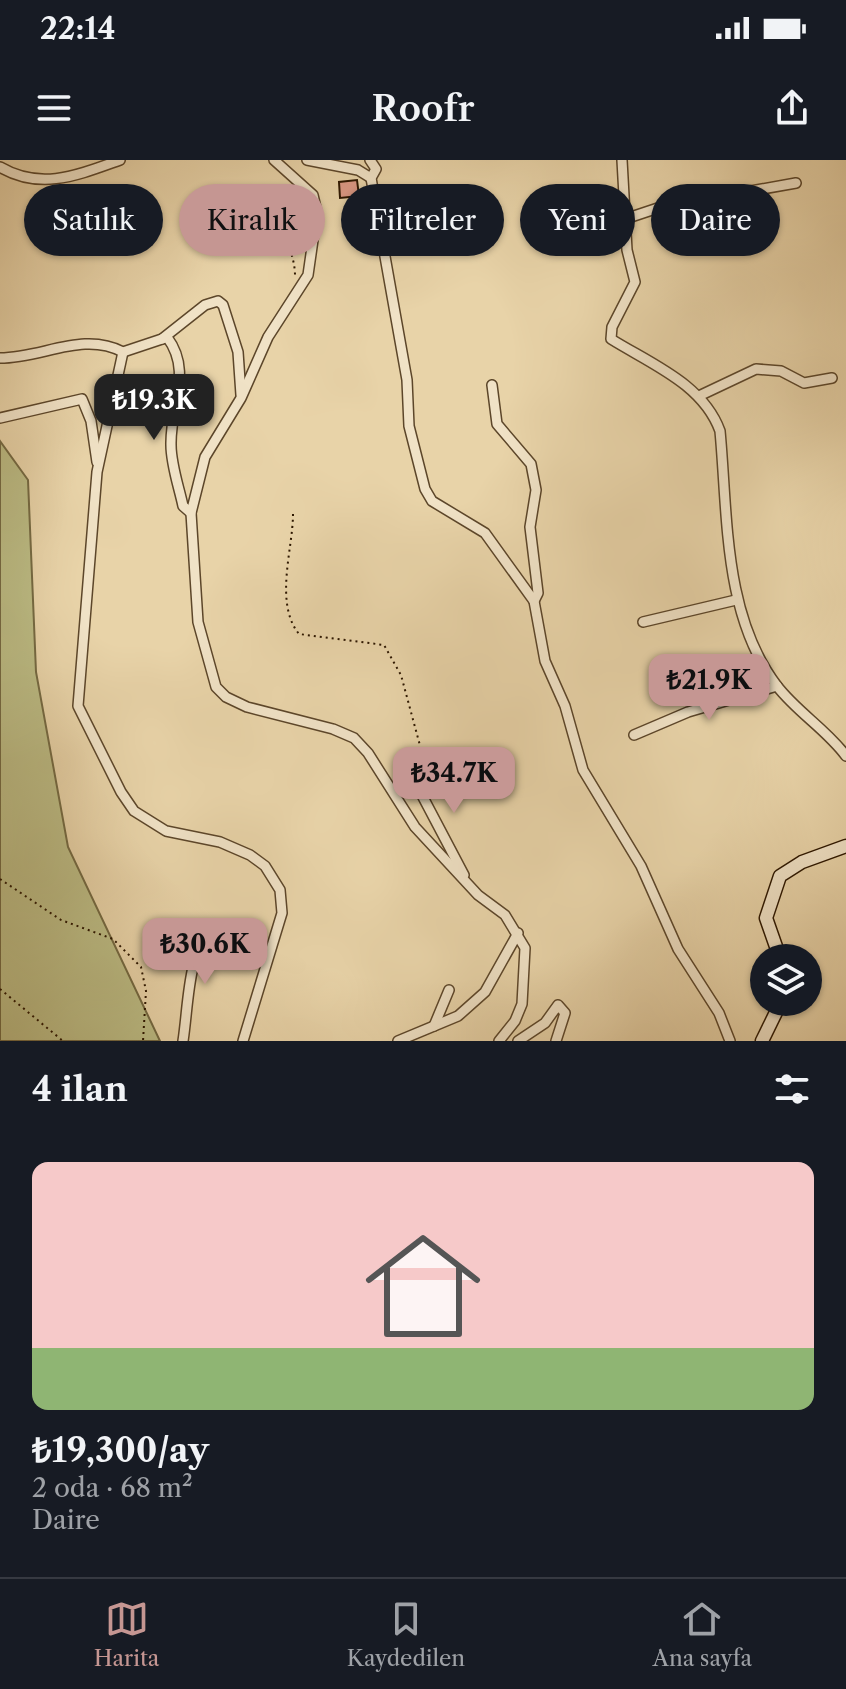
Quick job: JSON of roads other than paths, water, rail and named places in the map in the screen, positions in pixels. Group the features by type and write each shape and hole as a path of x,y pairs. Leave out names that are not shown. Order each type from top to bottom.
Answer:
{"street":[{"path":"0,167 20,178 38,182 120,160"},
{"path":"274,160 313,195 317,212 308,275 268,337 241,398 205,457 191,513 198,622 216,687 226,697 247,707 333,729 354,738 368,753 415,827 469,885 505,915 518,933 525,948 522,1004 515,1021 499,1041"},
{"path":"307,160 358,170 371,178"},
{"path":"370,160 376,169 371,178 407,380 409,426 425,489 432,501 485,533 534,601 545,661 565,706 583,770 641,866 678,949 719,1013 730,1041"},
{"path":"622,160 623,184"},
{"path":"635,216 661,207 796,183"},
{"path":"631,256 635,282 612,327 611,339 701,395 720,431 736,600 753,645 777,686 846,756"},
{"path":"162,339 205,305 221,303 238,352 241,398"},
{"path":"0,358 36,355 91,341 105,342 123,352 167,337 178,353 181,367 171,447 183,506 191,513"},
{"path":"123,352 98,469 80,670 81,716 134,811 166,831 220,842 250,855 265,866 280,890 282,913 243,1041"},
{"path":"701,395 756,369 781,371 804,383 832,378"},
{"path":"492,385 497,424 525,453 534,477 530,527 538,593 534,601"},
{"path":"0,418 82,399 91,421 98,469"},
{"path":"643,622 736,600"},
{"path":"634,735 688,712 777,686"},
{"path":"405,763 440,822 469,885"},
{"path":"775,944 766,918 780,876 802,862 846,846"},
{"path":"183,1041 189,979 202,937 213,924"},
{"path":"398,1041 458,1016 485,992 518,933"},
{"path":"434,1026 449,990"},
{"path":"518,1041 545,1023 558,1005 565,1013 556,1041"},
{"path":"762,1041 774,1016"},
{"path":"236,1041 248,1021"}]}
